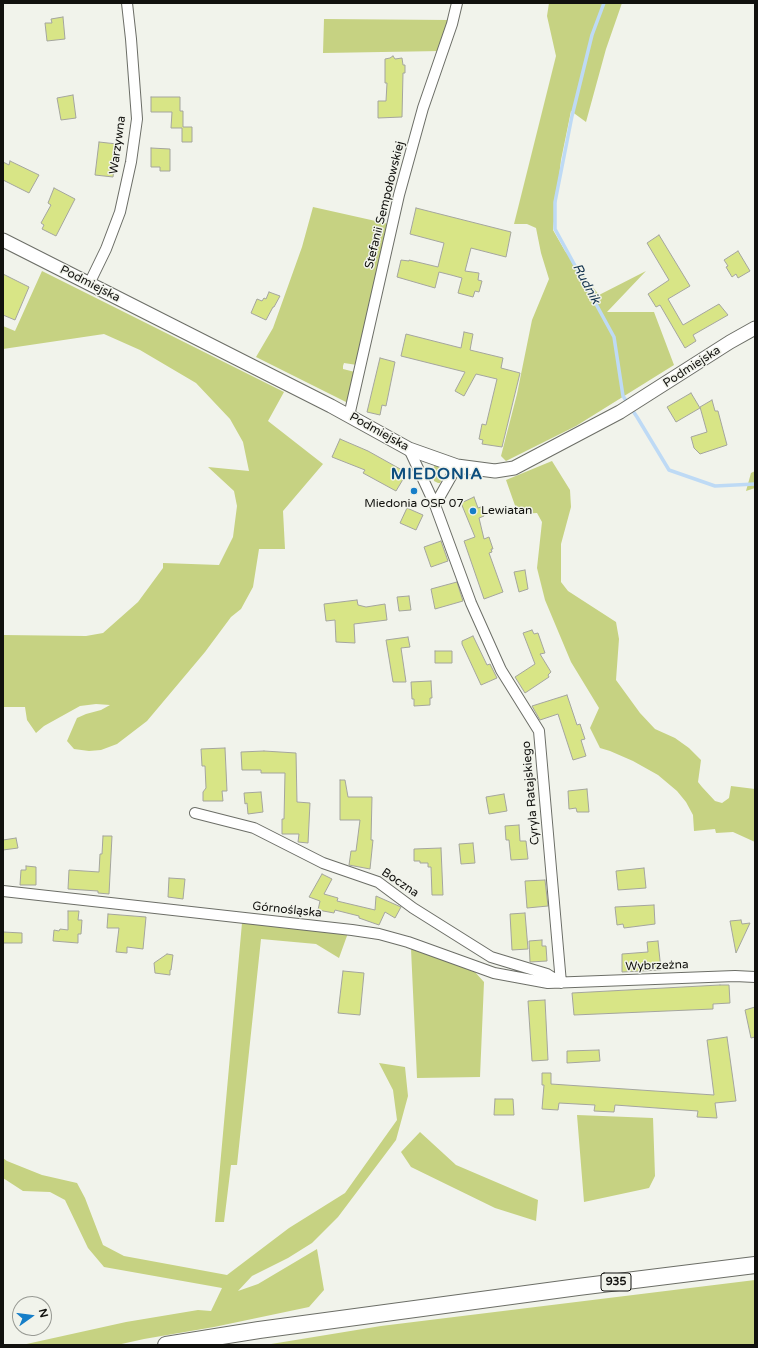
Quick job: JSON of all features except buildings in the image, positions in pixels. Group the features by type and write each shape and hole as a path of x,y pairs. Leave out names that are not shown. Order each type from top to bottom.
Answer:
{"main road":[{"name":"935","path":"166,1345 259,1330 755,1265"}],"street":[{"name":"Warzywna","path":"89,284 106,249 120,212 132,155 137,119 127,3"},
{"name":"Stefanii Sempołowskiej","path":"349,416 399,195 423,108 452,24 457,3"},
{"name":"Podmiejska","path":"3,240 349,416 409,449 457,466 495,471 514,468 620,412 730,342 755,328"},
{"name":"Cyryla Ratajskiego","path":"409,449 435,505 471,603 501,670 539,731 561,983"},
{"path":"435,505 457,466"},
{"name":"Boczna","path":"195,813 254,828 323,863 378,882 413,908 492,957 547,974 561,983"},
{"name":"Górnośląska","path":"3,891 379,934 408,942 494,973 548,983 561,983"},
{"name":"Wybrzeżna","path":"561,983 735,976 755,977"}],"green space":[{"path":"549,3 622,3 606,49 586,122 571,111 561,160 553,230 565,251 599,295 646,271 607,312 654,312 674,365 576,426 506,461 501,456 517,394 532,320 549,279 541,253 536,228 527,224 514,224 556,56 547,16"},
{"path":"324,19 450,20 441,51 323,53"},
{"path":"313,207 389,224 357,365 344,363 343,366 343,369 355,372 348,403 256,357 273,328 302,247"},
{"path":"42,271 284,392 268,421 323,464 283,511 285,549 259,549 253,587 241,609 231,617 205,652 147,721 117,744 101,750 89,751 74,749 67,741 77,718 101,710 110,705 96,704 80,706 44,726 36,733 27,720 25,707 3,707 3,635 86,636 103,633 138,602 163,568 163,563 219,565 233,537 237,506 234,491 208,467 249,471 243,442 230,419 196,383 140,350 104,334 3,349 3,326 15,331"},
{"path":"552,461 570,490 571,507 561,544 561,582 568,591 616,622 619,639 616,680 640,713 655,729 675,738 689,748 701,760 698,782 715,801 722,803 729,798 731,786 755,789 755,842 733,832 716,833 715,829 694,831 693,815 686,802 677,791 658,775 633,761 600,748 590,728 599,708 571,662 545,600 537,568 542,522 537,513 518,514 506,480"},
{"path":"435,465 440,468 442,480 440,483 434,481 433,468"},
{"path":"755,471 755,488 746,491 751,473"},
{"path":"242,923 348,933 339,958 316,944 261,939 237,1165 231,1165 224,1222 215,1222"},
{"path":"411,949 474,971 484,982 480,1077 417,1078"},
{"path":"379,1063 405,1067 408,1096 396,1140 338,1217 312,1243 288,1258 252,1276 238,1291 258,1284 317,1249 324,1290 309,1307 117,1345 22,1345 126,1322 198,1310 211,1311 222,1288 104,1267 88,1248 65,1200 50,1192 23,1191 3,1178 3,1158 42,1175 77,1183 85,1198 103,1245 124,1256 227,1275 289,1228 345,1193 397,1120 393,1090"},
{"path":"577,1115 653,1118 655,1176 649,1188 584,1202"},
{"path":"420,1132 456,1165 538,1200 536,1221 495,1208 411,1167 401,1152"},
{"path":"755,1280 755,1345 265,1345 381,1326"}],"waterway":[{"name":"Rudnik","path":"604,3 592,35 572,116 555,202 555,229 614,337 623,396 669,470 715,486 755,484"}],"place":[{"name":"Miedonia OSP 07","path":"414,491"},
{"name":"Lewiatan","path":"473,511"}],"district":[{"name":"MIEDONIA","path":"437,475"}]}
